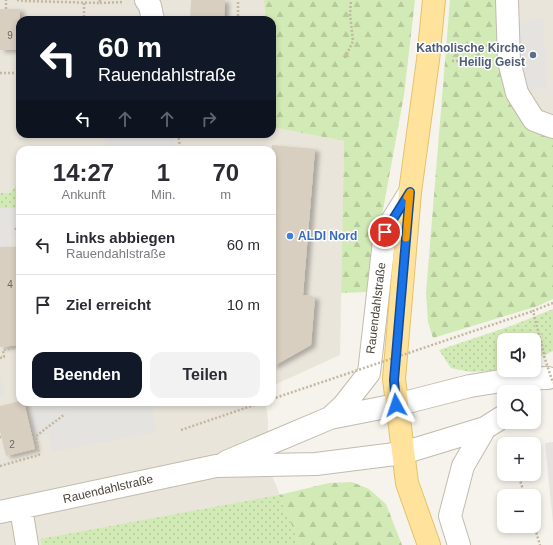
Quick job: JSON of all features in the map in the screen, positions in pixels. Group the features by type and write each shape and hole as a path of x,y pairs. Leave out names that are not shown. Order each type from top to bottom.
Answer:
{"main road":[{"path":"429,545 406,483 394,380 410,192 428,60 434,0"}],"street":[{"path":"146,0 150,6 152,16"},
{"path":"508,0 509,62 516,93 534,120 553,127"},
{"name":"Rauendahlstraße","path":"330,418 344,406 369,373 385,232 410,192"},
{"name":"Rauendahlstraße","path":"0,512 216,466 330,418 396,405 477,385 513,379 547,382"},
{"path":"459,545 450,516 464,466 485,428 497,420"},
{"name":"Rauendahlstraße","path":"216,466 316,464 403,453 485,428"},
{"path":"21,508 27,545"}],"path":[{"path":"6,0 6,9"},
{"path":"17,0 84,3 100,3 100,0"},
{"path":"238,0 238,16"},
{"path":"345,58 353,41 350,14 351,0"},
{"path":"84,3 84,16"},
{"path":"428,60 509,62"},
{"path":"0,73 16,73"},
{"path":"276,398 553,303"},
{"path":"533,311 544,356 547,382"},
{"path":"0,358 4,357 2,350 13,348 12,346"},
{"path":"181,430 250,406"},
{"path":"0,466 39,455 36,436 65,414"},
{"path":"536,533 540,545"}],"shaded area":[{"path":"0,0 264,0 265,16 16,16 16,138 276,138 276,128 344,141 340,355 276,384 276,146 16,146 16,406 266,406 268,422 267,463 300,545 0,545"},
{"path":"512,0 553,0 553,122 519,92"},
{"name":"Katholische Kirche Heilig Geist","path":"543,17 547,88 524,91 517,22"},
{"path":"106,138 175,138 174,146 104,146"},
{"path":"0,208 16,208 16,237 9,237 9,247 0,247"},
{"path":"0,375 6,396 0,397"},
{"path":"32,406 154,406 153,413 157,432 52,452 49,434 34,437 31,418"},
{"path":"553,442 553,523 545,443"}],"green space":[{"path":"264,0 415,0 404,95 368,292 341,293 344,141 276,128 276,16 265,16"},
{"path":"450,0 501,0 514,94 553,131 553,299 538,306 433,338 428,322 426,293"},
{"path":"16,186 16,208 0,208 0,193 10,193"},
{"path":"553,309 553,351 541,357 541,333 497,333 497,370 471,372 451,368 439,350 511,326"},
{"path":"352,482 369,489 386,504 402,545 300,545 279,495 329,483"},
{"path":"279,495 300,545 42,545 40,539"}],"building":[{"path":"191,0 225,0 224,16 190,16"},
{"path":"0,9 20,9 20,16 16,16 16,50 0,50"},
{"name":"ALDI Nord","path":"272,145 315,149 303,295 315,297 311,345 276,365 276,146"},
{"path":"0,247 16,247 16,345 0,347"},
{"path":"16,402 16,406 25,406 35,449 6,456 0,431 0,406"}],"slow traffic":[{"path":"406,238 410,192 407,197"}],"place":[{"name":"Katholische Kirche Heilig Geist","path":"533,55"},
{"name":"ALDI Nord","path":"290,236"}],"route":[{"path":"385,232 410,192 394,380 396,405"}]}
